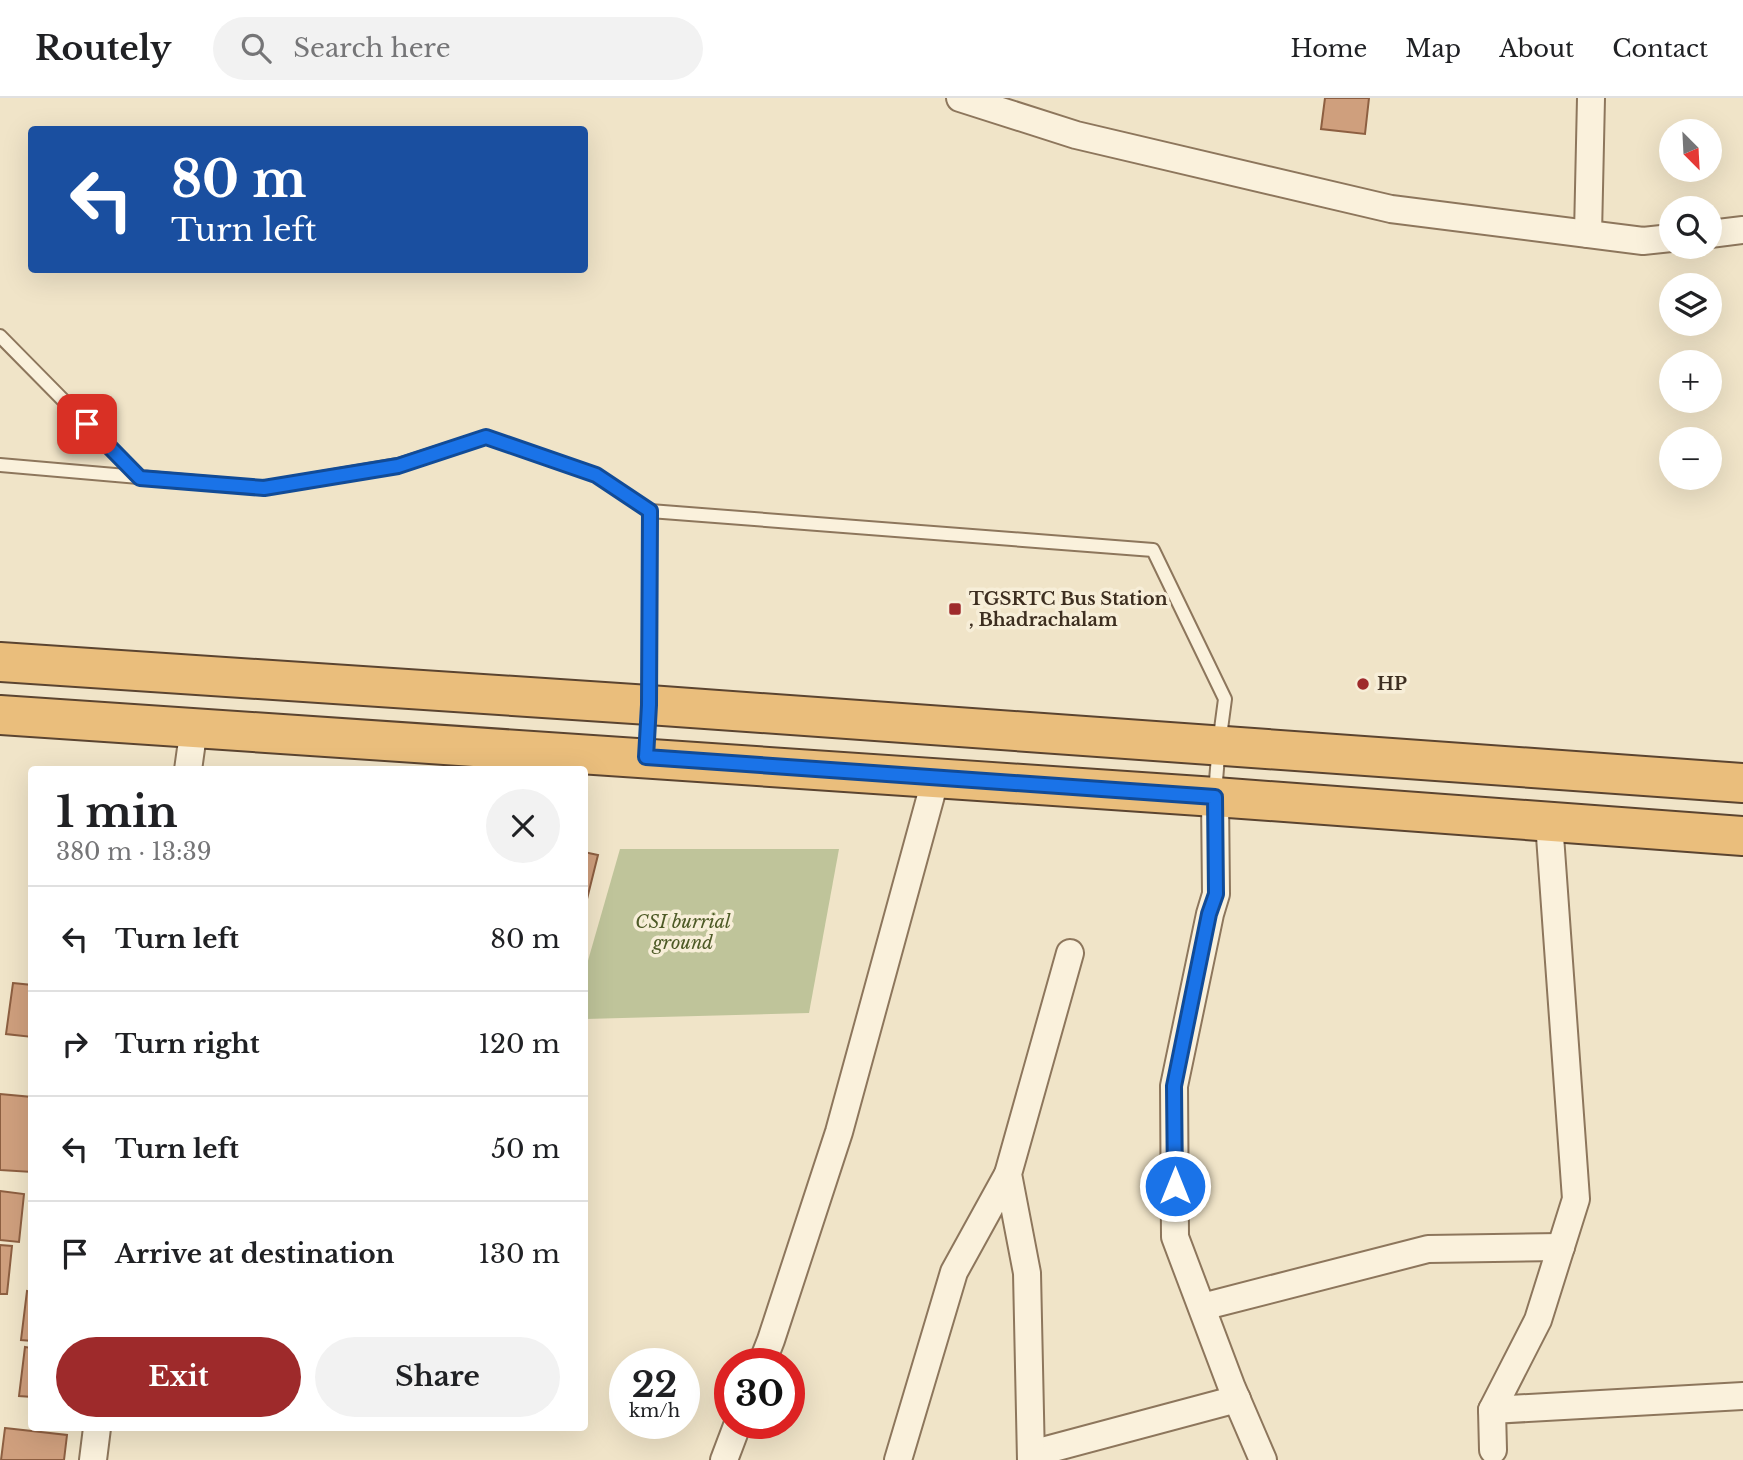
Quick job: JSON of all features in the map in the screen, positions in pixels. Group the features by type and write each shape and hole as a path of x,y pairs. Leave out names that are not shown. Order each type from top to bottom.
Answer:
{"highway":[{"path":"0,662 1219,744 1743,783"},
{"path":"0,715 936,777 1743,836"}],"street":[{"path":"960,98 1076,135 1391,209 1643,241 1659,239"},
{"path":"1588,234 1591,98"},
{"path":"1722,233 1743,230"},
{"path":"189,766 194,727"},
{"path":"768,1348 839,1132 936,777"},
{"path":"1215,797 1216,894 1209,914 1174,1086 1175,1237 1263,1460"},
{"path":"1490,1457 1492,1410 1538,1320 1576,1199 1549,822"},
{"path":"898,1460 954,1272 1008,1174 1070,953"},
{"path":"1008,1174 1027,1273 1031,1457 1237,1399"},
{"path":"1202,1307 1428,1249 1561,1247"},
{"path":"1492,1410 1743,1396"},
{"path":"93,1460 97,1431"},
{"path":"724,1460 732,1439"}],"lane":[{"path":"0,336 140,478"},
{"path":"0,465 264,488 398,466 486,437 596,475 650,511 1153,550 1225,699 1215,797"},
{"path":"646,757 649,705 650,511"}],"green space":[{"name":"CSI burrial ground","path":"620,849 839,849 809,1013 588,1019 588,961"}],"building":[{"path":"1325,98 1369,98 1365,134 1321,129"},
{"path":"588,853 598,855 588,895"},
{"path":"13,983 28,985 28,1037 6,1034"},
{"path":"0,1094 28,1097 28,1172 0,1170"},
{"path":"0,1191 24,1194 19,1242 0,1240"},
{"path":"0,1245 12,1246 7,1294 0,1294"},
{"path":"27,1291 28,1341 21,1340"},
{"path":"25,1347 28,1347 28,1397 19,1396"},
{"path":"5,1428 67,1435 64,1460 1,1460"}],"place":[{"name":"TGSRTC Bus Station , Bhadrachalam","path":"955,609"},
{"name":"HP","path":"1363,684"}],"route":[{"path":"87,424 140,478 264,488 398,466 486,437 596,475 650,511 649,705 646,757 1215,797 1216,894 1209,914 1174,1086 1175,1186"}]}
